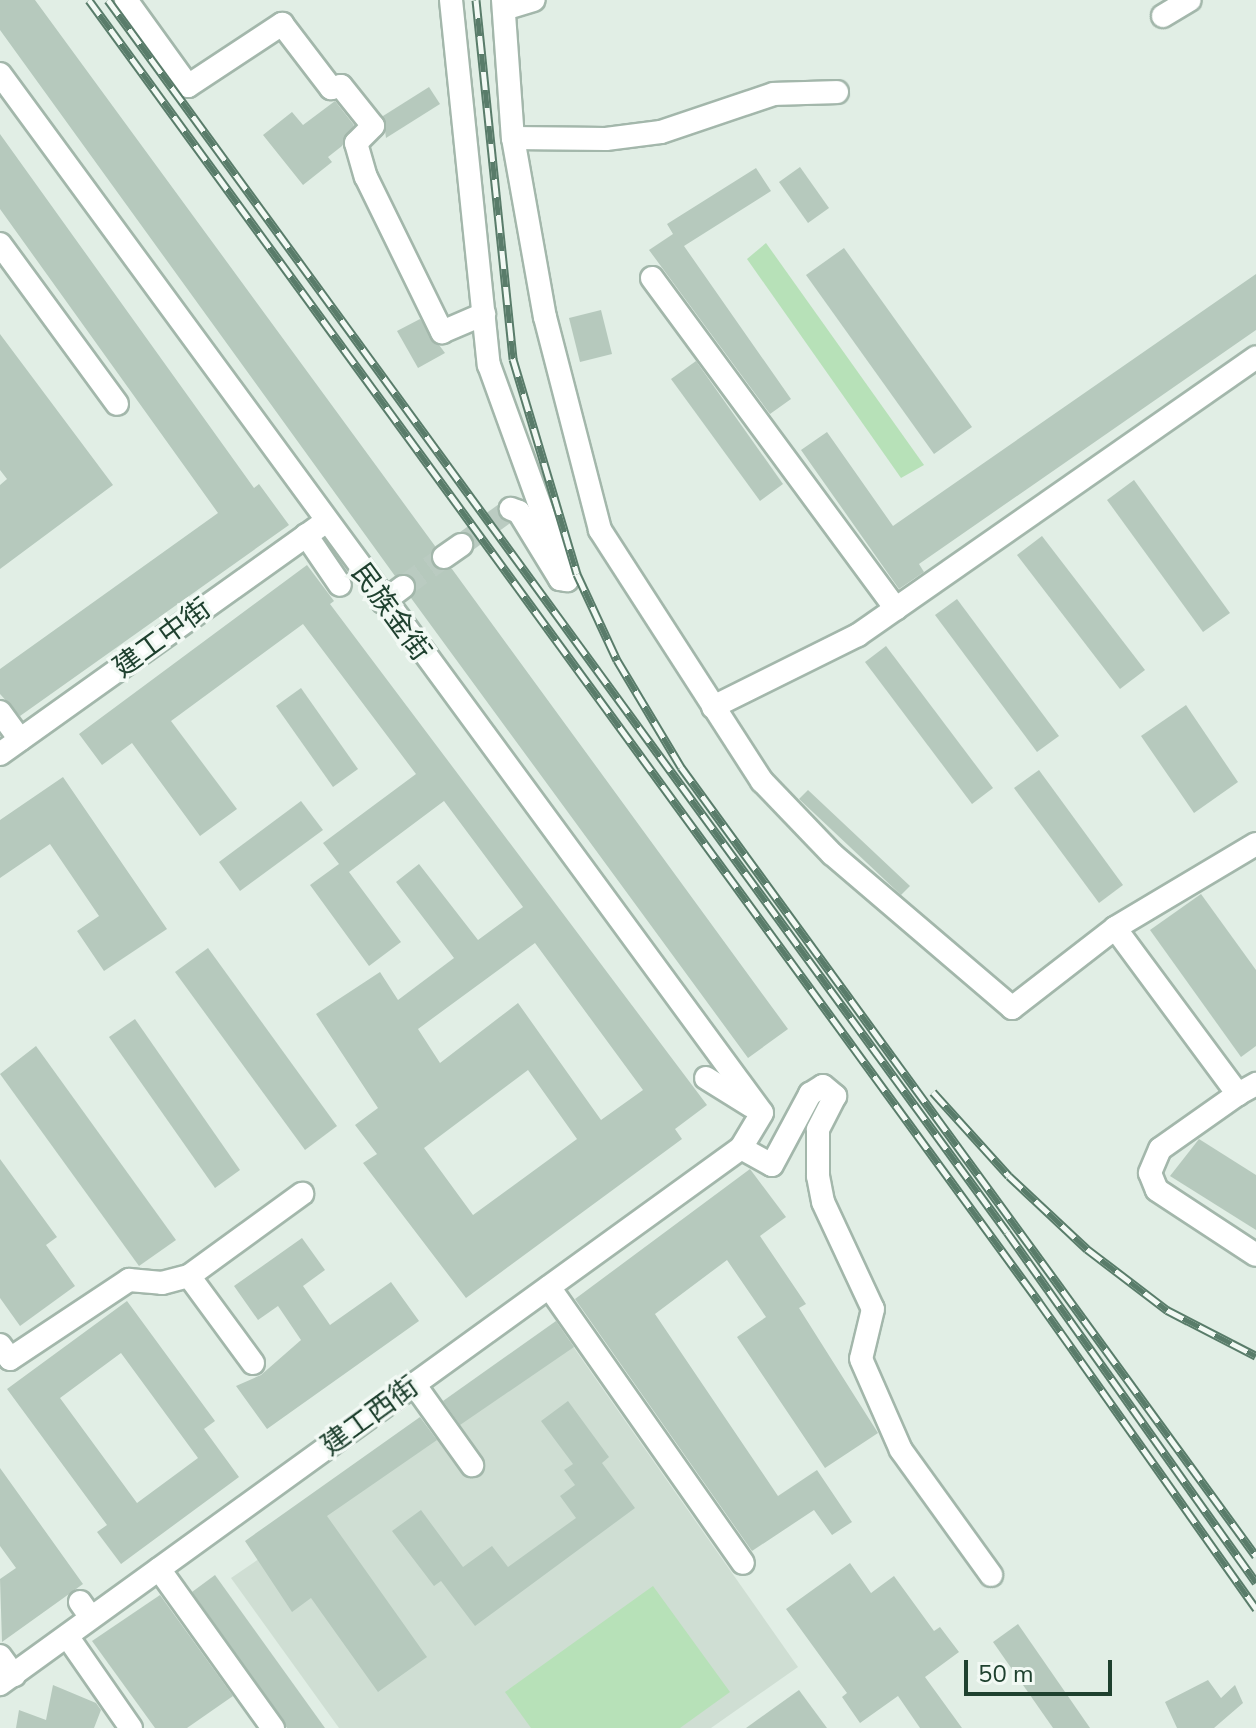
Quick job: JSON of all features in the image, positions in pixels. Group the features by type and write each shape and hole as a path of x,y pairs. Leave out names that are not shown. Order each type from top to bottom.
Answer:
{"street":[{"path":"126,0 188,86 282,24 331,88 341,86 373,126 356,143 366,177 442,332 484,314"},
{"path":"451,0 489,365 567,580 560,579 519,512 511,509"},
{"path":"534,0 504,4 513,138 557,373 600,530 762,781 832,854 1012,1008 1115,928 1256,844"},
{"path":"1163,16 1190,0"},
{"name":"民族金街","path":"0,74 383,602 762,1113"},
{"path":"513,138 606,139 661,132 774,94 837,92"},
{"path":"0,244 117,404"},
{"path":"652,278 896,609"},
{"path":"713,707 858,635 1256,357"},
{"name":"建工中街","path":"0,754 325,522"},
{"path":"306,535 340,585"},
{"path":"383,602 403,587"},
{"path":"0,712 20,740"},
{"path":"1115,928 1247,1089 1160,1149 1150,1173 1157,1190 1256,1255"},
{"path":"706,1078 762,1113 741,1148 772,1165 810,1094 823,1086 835,1096 818,1130 818,1176 835,1232 859,1269 873,1309 861,1359 901,1450 991,1575"},
{"name":"建工西街","path":"7,1680 67,1636 86,1610 159,1569 741,1148"},
{"path":"0,1345 10,1359 129,1280 162,1283 189,1276 302,1194"},
{"path":"189,1276 253,1363"},
{"path":"549,1287 743,1563"},
{"path":"414,1384 472,1465"},
{"path":"159,1569 273,1728"},
{"path":"67,1636 131,1728"},
{"path":"0,1656 7,1680"}],"shaded area":[{"path":"572,1345 798,1667 711,1728 339,1728 231,1578"}],"green space":[{"path":"766,243 924,465 901,478 747,259"},
{"path":"653,1586 730,1692 680,1728 531,1728 505,1692"}],"building":[{"path":"0,0 35,0 435,546 433,566 452,569 788,1029 748,1058 411,598 415,579 408,574 395,576 0,30"},
{"path":"429,87 440,104 386,138 383,116"},
{"path":"335,101 354,125 342,146 328,157 332,162 303,185 263,135 292,112 303,125"},
{"path":"0,134 254,488 259,484 289,525 20,716 0,694 0,669 218,513 0,209"},
{"path":"800,167 829,208 808,223 779,182"},
{"path":"756,168 771,191 684,246 791,399 770,414 649,250 673,234 667,224"},
{"path":"844,248 972,427 934,454 806,275"},
{"path":"1256,274 1256,330 919,564 924,572 899,589 801,450 827,432 893,526"},
{"path":"601,310 612,354 580,362 569,318"},
{"path":"420,319 445,353 418,368 397,331"},
{"path":"0,334 113,485 0,569 0,485 7,479 0,470"},
{"path":"696,361 783,484 760,501 671,379"},
{"path":"1134,480 1230,613 1203,632 1107,500"},
{"path":"1042,536 1145,670 1120,689 1017,555"},
{"path":"307,565 334,601 330,604 707,1105 675,1129 682,1139 466,1298 363,1163 377,1154 355,1125 378,1108 316,1014 380,972 398,1000 454,958 396,882 419,864 478,940 523,907 444,801 349,872 401,942 369,966 310,885 339,864 323,843 416,774 303,624 171,721 237,809 200,836 132,743 102,765 79,734","holes":["535,943 643,1090 601,1120 518,1003 440,1063 418,1029","528,1070 577,1139 473,1215 424,1148"]},
{"path":"957,599 1059,736 1037,752 935,615"},
{"path":"886,646 993,788 972,804 865,662"},
{"path":"301,688 358,769 333,787 276,706"},
{"path":"1186,705 1238,782 1194,813 1141,736"},
{"path":"1039,770 1123,885 1099,903 1014,788"},
{"path":"63,777 167,929 104,971 77,931 99,916 50,844 0,878 0,820"},
{"path":"808,790 910,886 901,895 799,799"},
{"path":"301,801 323,830 240,891 219,862"},
{"path":"1201,894 1256,970 1256,1046 1241,1057 1150,930"},
{"path":"208,948 337,1126 305,1150 175,972"},
{"path":"135,1019 240,1170 215,1188 109,1037"},
{"path":"36,1046 176,1240 139,1266 0,1074"},
{"path":"1199,1139 1256,1175 1256,1230 1170,1176"},
{"path":"0,1159 57,1237 46,1245 75,1286 20,1326 0,1298"},
{"path":"750,1169 786,1217 760,1236 806,1304 799,1308 878,1433 825,1468 737,1337 766,1317 727,1260 655,1314 778,1496 817,1470 852,1522 832,1535 814,1510 752,1551 575,1299"},
{"path":"302,1238 325,1270 303,1286 330,1325 391,1282 419,1321 267,1429 236,1386 261,1375 301,1340 278,1306 258,1320 234,1286"},
{"path":"127,1301 215,1421 204,1429 239,1477 121,1564 97,1532 107,1525 7,1389","holes":["121,1353 198,1458 137,1503 60,1398"]},
{"path":"556,1321 574,1347 460,1425 443,1401"},
{"path":"568,1401 609,1457 602,1463 635,1508 475,1626 441,1581 434,1586 392,1531 421,1510 463,1567 492,1546 508,1567 576,1518 560,1496 575,1485 564,1470 573,1464 541,1421"},
{"path":"420,1417 437,1440 327,1516 427,1657 378,1692 311,1598 292,1612 245,1541"},
{"path":"0,1468 83,1584 2,1642 0,1579 16,1568 0,1546"},
{"path":"850,1563 871,1593 894,1576 934,1631 940,1627 959,1652 925,1677 962,1728 920,1728 898,1696 860,1723 842,1697 847,1693 786,1609"},
{"path":"215,1575 325,1728 287,1728 192,1592"},
{"path":"160,1595 233,1696 187,1728 155,1728 92,1641"},
{"path":"1018,1624 1090,1728 1053,1728 993,1642"},
{"path":"1208,1680 1221,1698 1235,1685 1243,1703 1214,1728 1177,1728 1165,1702"},
{"path":"53,1685 96,1703 101,1710 94,1728 16,1728 19,1710 46,1720"},
{"path":"799,1690 827,1728 746,1728"}],"tunnel":[{"path":"461,545 511,509"},
{"path":"403,587 444,557"}],"railway":[{"path":"89,0 1039,1302 1256,1609"},
{"path":"108,0 1007,1232 1256,1582"},
{"path":"476,0 513,359 577,574 617,660 681,767 1256,1556"},
{"path":"933,1092 1009,1176 1087,1249 1167,1310 1256,1356"}]}
